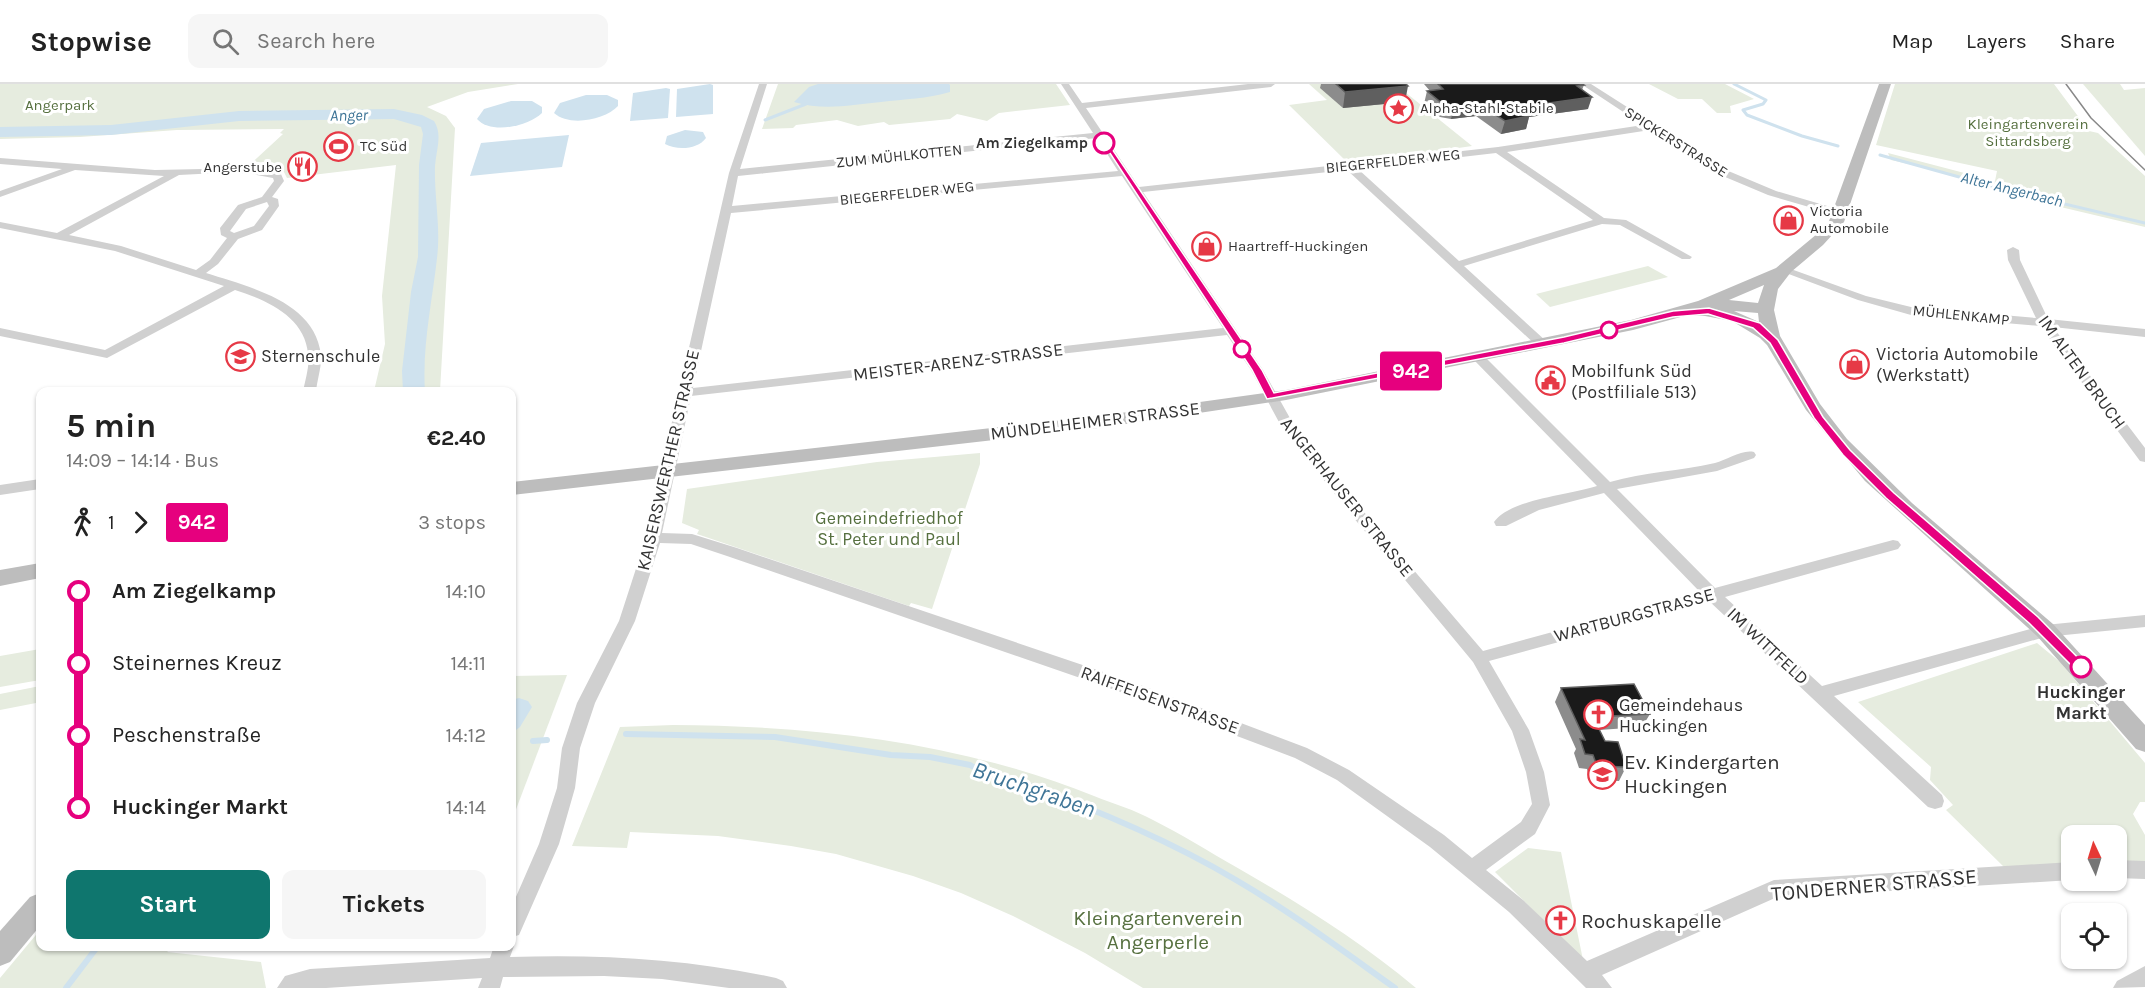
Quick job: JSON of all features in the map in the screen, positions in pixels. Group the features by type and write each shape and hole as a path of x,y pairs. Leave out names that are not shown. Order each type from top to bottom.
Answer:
{"main road":[{"path":"1885,84 1840,213 1827,235 1783,271 1770,291 1766,309 1774,342 1819,418 1846,453 1890,495 2045,631 2087,674 2145,742"},
{"name":"MÜNDELHEIMER STRASSE","path":"516,489 1144,417 1271,397 1542,344 1673,314 1704,305 1783,271"},
{"name":"MÜNDELHEIMER STRASSE","path":"1704,305 1728,304 1766,309"},
{"name":"MÜNDELHEIMER STRASSE","path":"1673,314 1709,311 1724,314 1756,326 1774,342"},
{"path":"0,578 36,572"},
{"path":"0,952 36,911"}],"street":[{"name":"KAISERSWERTHER STRASSE","path":"516,919 549,844 566,788 571,748 586,703 627,621 653,538 734,173 763,84"},
{"name":"ANGERHAUSER STRASSE","path":"1065,84 1264,382 1285,422 1353,508 1479,658 1520,730 1535,772 1541,805 1528,828 1473,869"},
{"path":"1080,106 1271,84"},
{"name":"SPICKERSTRASSE","path":"1585,84 1700,159 1746,183 1840,213"},
{"name":"BIEGERFELDER WEG","path":"1136,190 1498,150 1650,127"},
{"name":"ZUM MÜHLKOTTEN","path":"734,173 1099,135"},
{"path":"1498,150 1601,221"},
{"path":"0,160 74,168 176,174 270,173 278,176 279,181 266,198 242,207 225,228 225,232 234,237"},
{"path":"1349,166 1542,344"},
{"path":"0,194 74,168"},
{"name":"BIEGERFELDER WEG","path":"726,210 1125,173"},
{"path":"58,237 176,174"},
{"path":"196,275 214,262 234,237 258,228 274,206 274,201 266,198"},
{"path":"1457,265 1601,221 1622,222 1686,257"},
{"path":"0,225 117,248 234,286 280,305 306,327 315,356 310,387"},
{"name":"IM ALTEN BRUCH","path":"2013,250 2014,260 2044,323 2145,458"},
{"name":"MÜHLENKAMP","path":"1783,271 1862,298 1903,309 2145,333"},
{"path":"0,332 107,354 234,286"},
{"name":"MEISTER-ARENZ-STRASSE","path":"687,393 1230,331"},
{"name":"IM WITTFELD","path":"1478,357 1712,594 1935,801"},
{"path":"1501,522 1513,513 1535,505 1605,486 1730,465 1749,455"},
{"path":"0,490 36,485"},
{"name":"RAIFFEISENSTRASSE","path":"653,538 692,539 732,552 1121,685 1269,740 1342,775 1473,869 1601,988"},
{"name":"WARTBURGSTRASSE","path":"1479,658 1893,545"},
{"path":"1818,694 2045,631 2145,621"},
{"path":"2127,869 2145,870"},
{"name":"TONDERNER STRASSE","path":"1585,972 1774,889 2061,872"},
{"path":"493,978 502,951"},
{"path":"288,988 292,983 310,979 493,978 603,966 711,973 775,988"},
{"path":"2124,988 2145,976"}],"green space":[{"name":"Angerpark","path":"0,84 518,84 468,92 427,107 446,116 455,128 440,387 375,387 385,344 382,296 396,165 287,178 284,172 272,168 246,168 283,134 280,133 284,129 177,130 80,137 0,139"},
{"path":"778,84 1056,84 1070,105 999,113 987,121 957,114 950,119 889,125 884,122 858,126 837,120 796,125 793,128 762,129"},
{"path":"1309,84 1395,84 1472,146 1349,164 1289,105 1327,100"},
{"path":"1649,84 1725,84 1754,99 1730,106 1731,113 1717,113 1702,99 1678,99"},
{"name":"Kleingartenverein Sittardsberg","path":"1895,84 2054,84 2089,131 2098,133 2145,176 2145,227 2031,200 1948,173 1891,160 1888,153 1995,181 1997,171 1876,145"},
{"path":"2083,84 2120,84 2124,90 2145,88 2145,156"},
{"path":"1648,266 1668,277 1550,307 1536,294"},
{"name":"Gemeindefriedhof St. Peter und Paul","path":"980,453 980,464 932,609 911,603 909,606 697,534 699,530 682,523 687,489 877,462"},
{"path":"2037,643 2060,662 2145,763 2145,802 2140,802 2133,814 2145,835 2145,863 2127,863 2127,825 2061,825 2061,866 2004,867 1946,810 1953,805 1930,780 1931,767 1858,702"},
{"path":"36,650 36,681 0,687 0,656"},
{"path":"567,675 516,809 516,676"},
{"path":"36,687 36,703 0,710 0,694"},
{"name":"Kleingartenverein Angerperle","path":"673,725 781,729 887,741 992,762 1043,777 1139,813 1163,825 1329,923 1416,988 1143,988 1085,953 1013,916 961,893 913,876 836,854 718,836 630,832 627,848 572,846 620,727"},
{"path":"1528,848 1561,852 1583,960 1495,872"},
{"path":"36,935 36,951 168,951 261,962 266,988 0,988 0,978"}],"water":[{"path":"818,84 949,84 950,92 837,106 805,105 794,102 809,87"},
{"path":"713,85 713,114 676,117 677,89"},
{"path":"670,89 668,118 630,121 633,93"},
{"path":"586,95 607,95 618,100 618,106 605,115 587,120 568,120 554,113 560,103"},
{"path":"511,101 532,101 542,107 542,113 528,122 500,128 483,124 477,119 484,109"},
{"path":"685,130 703,132 706,138 698,145 687,148 676,148 665,144 667,136"},
{"path":"569,135 562,167 470,176 481,143"},
{"path":"516,699 528,701 532,707 516,730"}],"building":[{"path":"1336,84 1406,84 1408,86 1345,92"},
{"path":"1438,84 1582,84 1584,85 1577,86 1592,97 1520,107 1529,116 1505,121 1479,104 1454,107 1443,104 1427,91 1443,89"},
{"path":"1634,684 1650,714 1593,717 1605,741 1618,742 1626,767 1597,766 1593,755 1585,754 1580,739 1585,740 1561,688"}],"waterway":[{"name":"Alter Angerbach","path":"1734,84 1766,100 1763,104 1743,110 1747,115 1802,136 1838,146"},
{"name":"Alter Angerbach","path":"765,120 806,104"},
{"name":"Anger","path":"0,132 111,130 239,116 394,114 416,118 428,124 431,134 427,165 428,257 421,292 413,371 414,387"},
{"name":"Alter Angerbach","path":"1880,155 2006,190 2145,223"},
{"name":"Bruchgraben","path":"626,734 775,737 891,755 930,757 970,765 988,775 1002,776 1062,798 1180,849 1277,905 1395,988"},
{"name":"Bruchgraben","path":"533,741 547,740"},
{"name":"Anger","path":"66,988 94,951"}],"tram line":[{"path":"2066,84 2091,118 2145,170"}],"bus line":[{"name":"942","path":"1104,143 1257,370 1271,397 1564,340 1673,314 1709,311 1756,326 1774,342 1819,418 1846,453 1890,495 2034,620 2081,667"}],"place":[{"name":"Alpha-Stahl-Stabile","path":"1399,108"},
{"name":"Am Ziegelkamp","path":"1104,143"},
{"name":"TC Süd","path":"339,146"},
{"name":"Angerstube","path":"303,167"},
{"name":"Victoria Automobile","path":"1789,220"},
{"name":"Haartreff-Huckingen","path":"1207,246"},
{"name":"Sternenschule","path":"240,356"},
{"name":"Victoria Automobile (Werkstatt)","path":"1855,364"},
{"name":"Mobilfunk Süd (Postfiliale 513)","path":"1550,381"},
{"name":"Huckinger Markt","path":"2081,667"},
{"name":"Gemeindehaus Huckingen","path":"1598,715"},
{"name":"Ev. Kindergarten Huckingen","path":"1603,774"},
{"name":"Rochuskapelle","path":"1560,921"}]}
